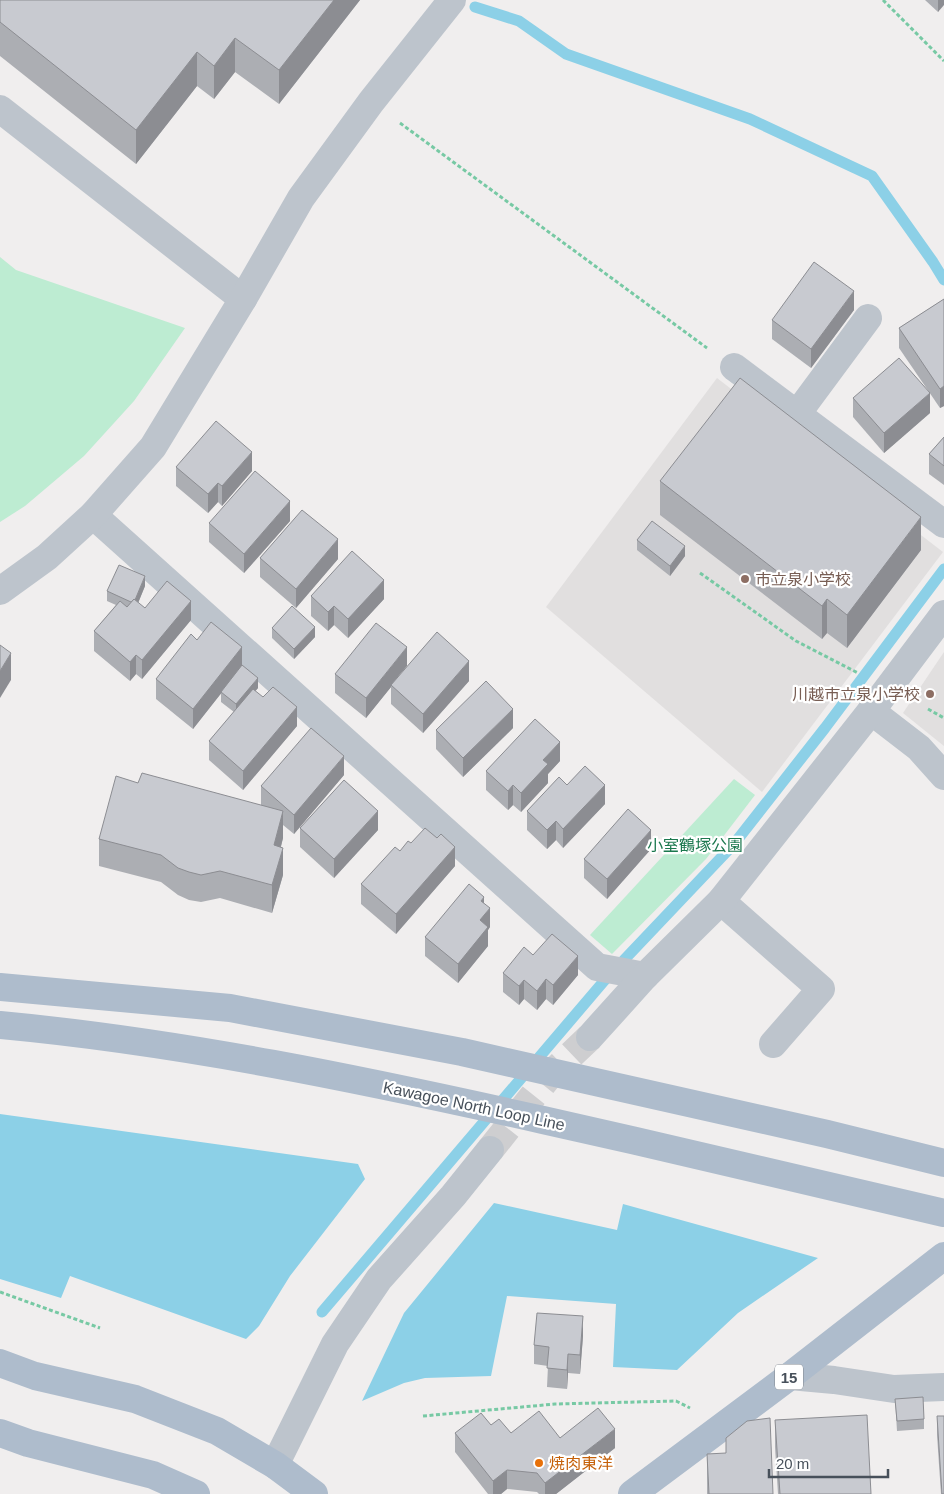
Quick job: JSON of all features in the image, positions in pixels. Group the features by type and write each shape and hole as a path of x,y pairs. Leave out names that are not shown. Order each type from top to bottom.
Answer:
{"main road":[{"path":"0,986 230,1008 462,1052 826,1134 944,1163"},
{"name":"Kawagoe North Loop Line","path":"0,1025 103,1036 218,1054 445,1098 817,1182 944,1213"},
{"name":"15","path":"632,1494 790,1376 944,1256"},
{"path":"0,1364 35,1376 135,1400 217,1431 275,1465 314,1494"},
{"path":"0,1433 28,1443 153,1475 196,1494"}],"street":[{"path":"0,591 47,557 93,515 153,446 243,299 301,198 371,102 452,0"},
{"path":"0,108 243,299"},
{"path":"797,414 868,318"},
{"path":"734,367 944,524"},
{"path":"93,515 597,966 645,976"},
{"path":"590,1037 645,976 721,900 871,711 944,614"},
{"path":"871,711 919,748 944,776"},
{"path":"721,900 822,989 773,1044"},
{"path":"275,1465 335,1344 379,1279 453,1196 490,1150"},
{"path":"790,1376 894,1389 944,1386"}],"path":[{"path":"883,0 944,60"},
{"path":"371,102 734,367"},
{"path":"700,573 796,641 864,676"},
{"path":"925,707 944,718"},
{"path":"0,1292 100,1328"},
{"path":"422,1416 555,1404 676,1401 691,1409"}],"shaded area":[{"name":"市立泉小学校","path":"717,378 943,552 762,792 546,607"},
{"name":"川越市立泉小学校","path":"944,652 944,746 903,713"}],"green space":[{"path":"0,257 16,270 185,328 134,401 84,456 25,506 0,522"},
{"name":"小室鶴塚公園","path":"734,779 755,795 706,859 612,954 590,935"}],"water":[{"path":"0,1114 358,1164 365,1179 290,1276 259,1326 246,1339 70,1276 61,1298 0,1279"},
{"path":"494,1203 617,1230 623,1204 818,1258 738,1313 677,1370 613,1367 616,1304 507,1296 491,1376 425,1378 404,1383 362,1401 404,1313"}],"building":[{"path":"0,0 334,0 279,70 235,38 214,66 197,52 136,130 0,22"},
{"path":"814,262 854,291 811,349 772,320"},
{"path":"944,299 944,386 940,389 899,328"},
{"path":"899,358 930,393 884,433 853,398"},
{"path":"740,378 921,517 847,615 827,599 822,606 660,481"},
{"path":"216,421 252,452 222,486 218,483 208,494 176,467"},
{"path":"944,437 944,466 929,454"},
{"path":"255,471 290,501 244,554 209,523"},
{"path":"302,510 338,539 296,589 260,558"},
{"path":"652,521 685,546 670,566 637,540"},
{"path":"352,551 384,580 348,619 334,606 328,612 311,596"},
{"path":"119,565 145,576 135,600 131,602 107,591"},
{"path":"167,581 191,601 142,660 136,655 130,662 94,631 120,601 127,607 134,599 145,608"},
{"path":"292,606 315,627 294,649 272,628"},
{"path":"211,622 242,647 193,709 156,679 191,634 197,640"},
{"path":"376,623 407,647 366,698 335,674"},
{"path":"437,632 469,661 423,714 391,685"},
{"path":"0,645 11,653 0,671"},
{"path":"242,665 258,678 236,704 221,692"},
{"path":"486,681 513,709 463,758 436,730"},
{"path":"273,687 297,707 243,771 209,741 253,689 263,697"},
{"path":"535,719 560,742 543,760 548,764 521,793 513,785 508,791 486,771"},
{"path":"311,728 344,756 294,815 261,786"},
{"path":"585,766 605,785 563,829 556,821 547,830 527,811 559,777 567,785"},
{"path":"142,773 283,811 274,845 283,848 272,885 220,871 201,875 189,872 178,868 161,855 99,839 116,776 138,783"},
{"path":"344,780 378,811 334,859 300,828"},
{"path":"628,809 651,830 607,879 584,859"},
{"path":"425,828 437,838 441,834 455,847 396,914 361,884 395,847 400,851 408,841 411,843"},
{"path":"469,884 484,897 481,901 490,908 480,920 488,927 458,964 425,937"},
{"path":"552,934 578,956 553,985 546,979 537,991 524,980 519,986 503,973 524,947 533,955"},
{"path":"537,1313 583,1316 580,1355 568,1354 567,1370 547,1368 549,1347 534,1345"},
{"path":"923,1397 924,1419 897,1421 895,1399"},
{"path":"598,1408 615,1429 545,1483 537,1473 507,1470 493,1481 455,1433 481,1413 491,1425 499,1419 511,1433 539,1411 560,1438"},
{"path":"867,1415 871,1494 780,1494 775,1420"},
{"path":"937,1416 944,1416 944,1494 942,1494"},
{"path":"770,1418 773,1494 709,1494 707,1454 726,1453 726,1438 747,1421"}],"waterway":[{"path":"475,7 519,21 566,54 750,119 872,176 944,280"},
{"path":"322,1312 604,981 734,844 825,728 944,569"}],"tunnel":[{"path":"490,1150 549,1076 590,1037"}],"place":[{"name":"市立泉小学校","path":"745,579"},
{"name":"川越市立泉小学校","path":"930,694"},
{"name":"焼肉東洋","path":"539,1463"}]}
